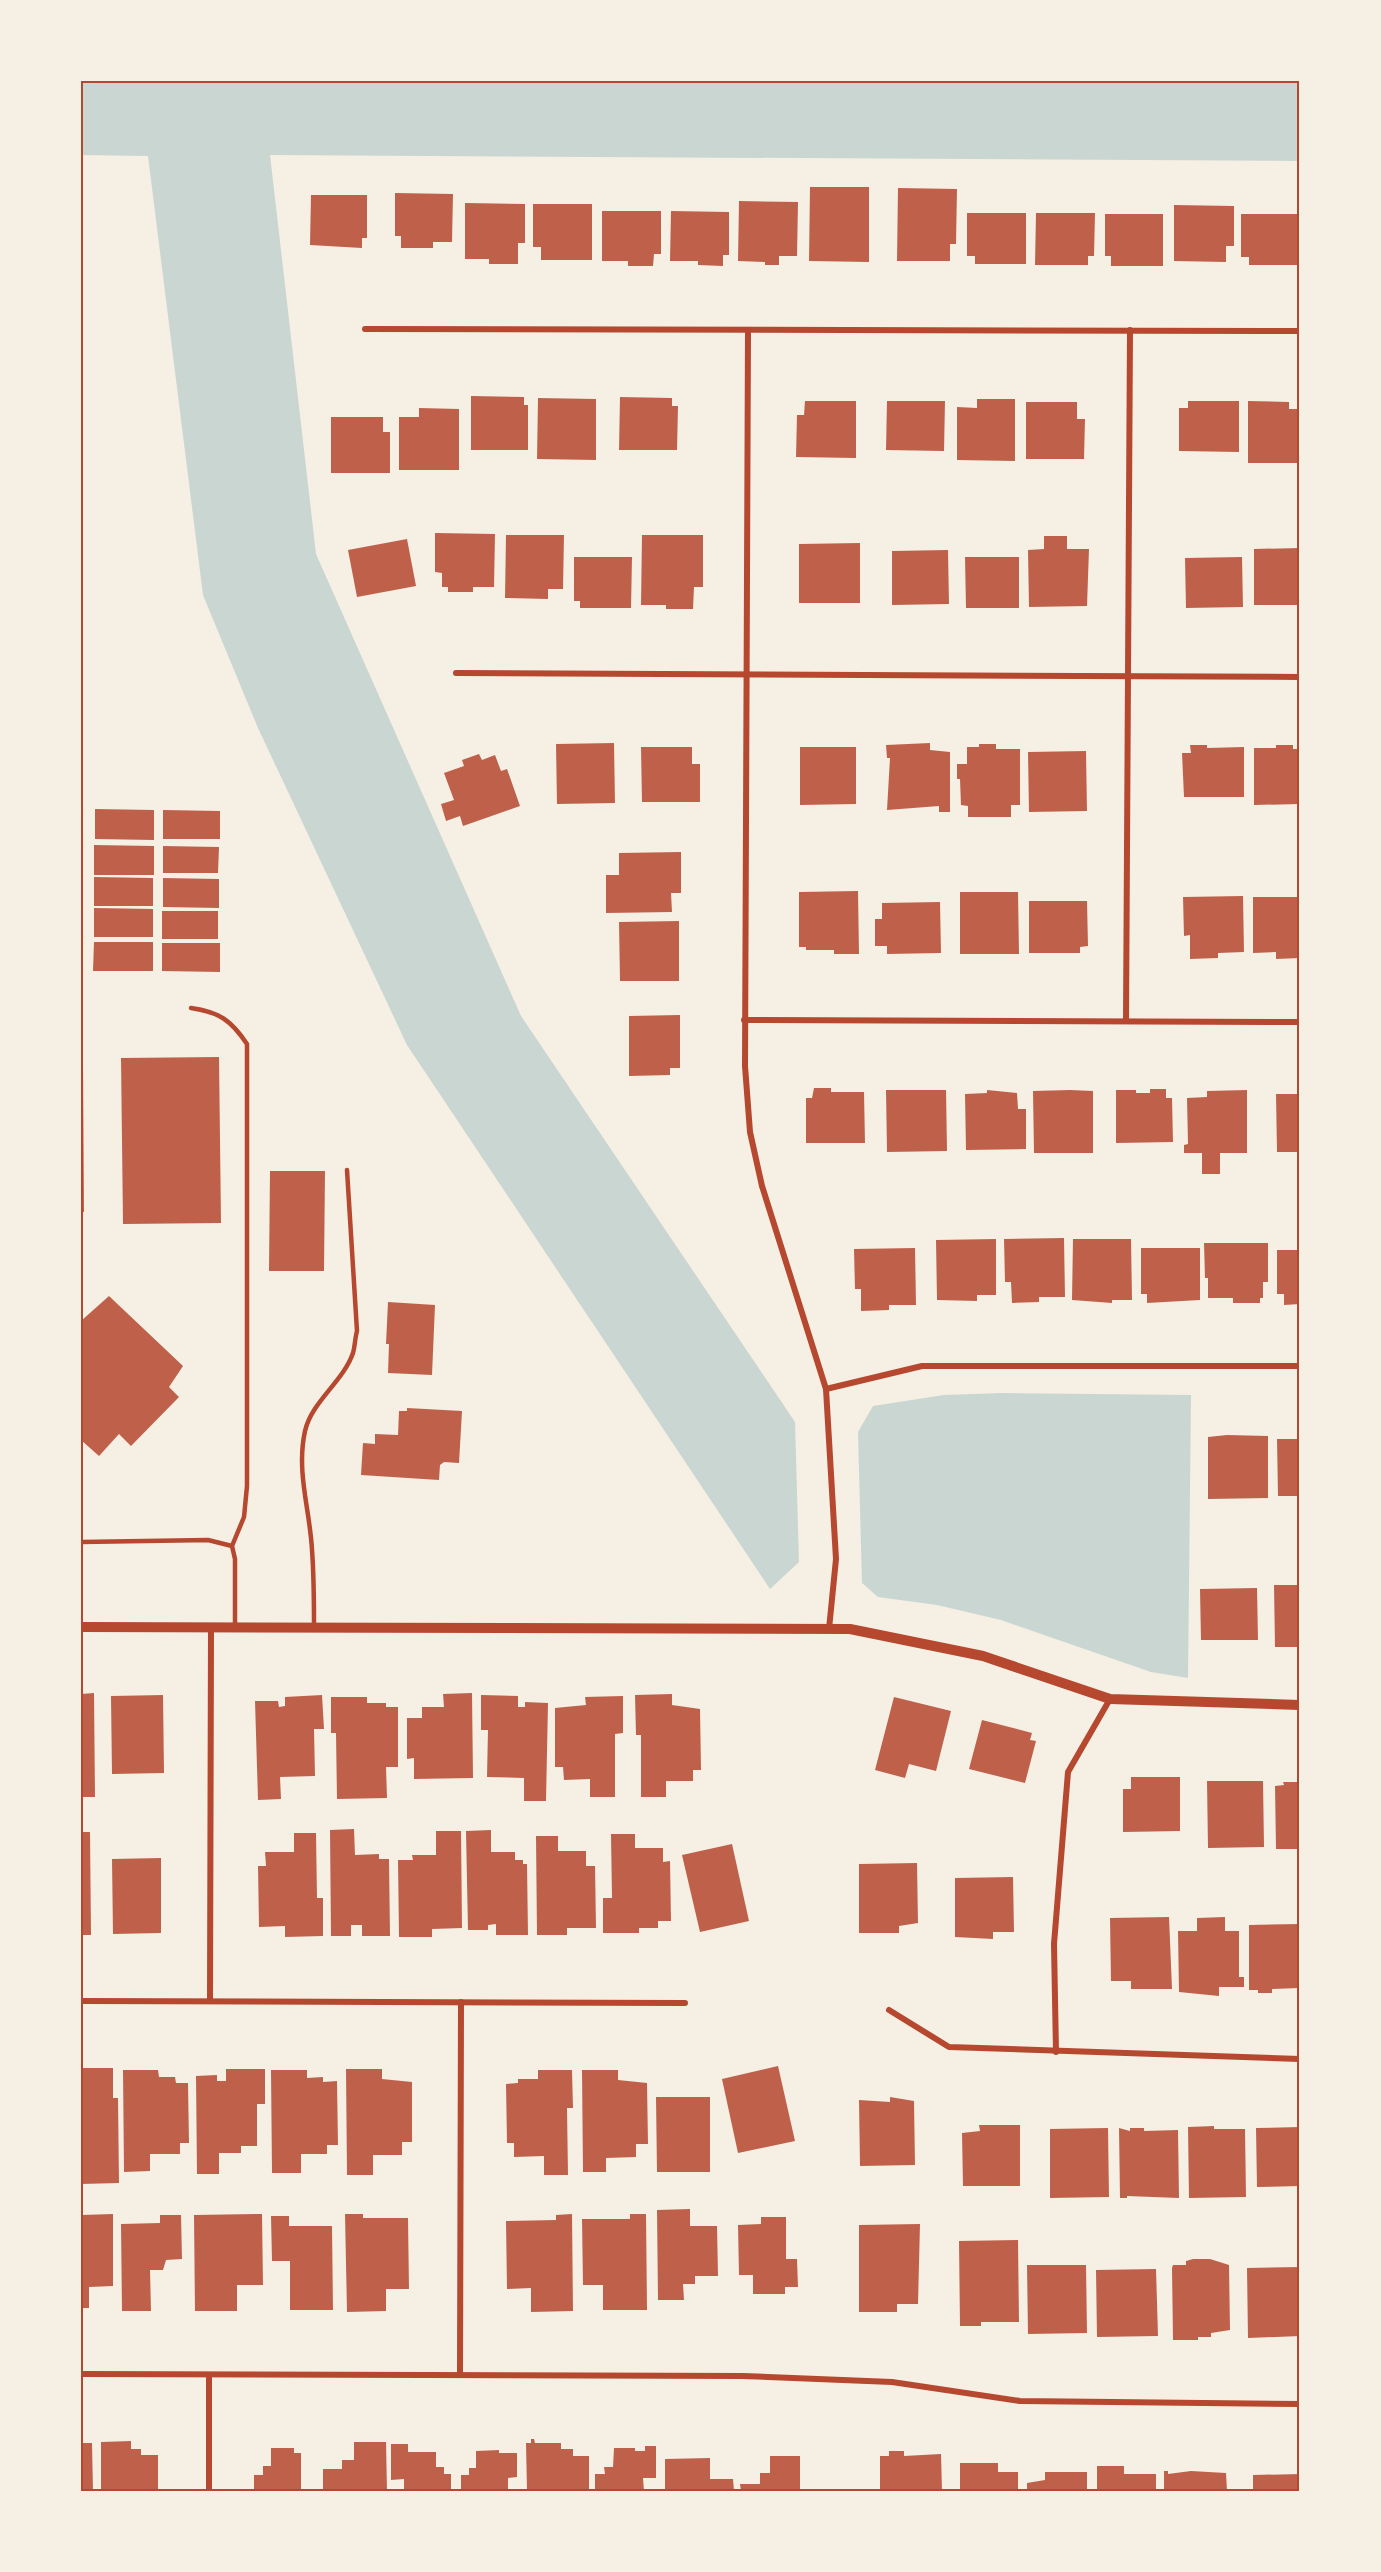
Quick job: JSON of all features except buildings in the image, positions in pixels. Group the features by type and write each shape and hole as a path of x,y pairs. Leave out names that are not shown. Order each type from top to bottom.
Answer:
{"street":[{"path":"365,329 1300,331"},
{"path":"747,330 744,1020 750,1132 760,1175 826,1389 836,1559 829,1629"},
{"path":"1126,1021 1130,330"},
{"path":"456,673 1300,677"},
{"path":"744,1020 1300,1022"},
{"path":"826,1389 922,1366 1300,1366"},
{"path":"81,1627 850,1629 983,1656 1110,1699 1300,1705"},
{"path":"210,2001 211,1628"},
{"path":"1056,2052 1054,1944 1068,1772 1110,1699"},
{"path":"81,2001 685,2003"},
{"path":"460,2375 461,2002"},
{"path":"889,2010 949,2046 1056,2052 1300,2059"},
{"path":"81,2374 743,2376 892,2382 1020,2402 1300,2404"},
{"path":"209,2375 209,2491"}],"lane":[{"path":"191,1008 210,1011 226,1018 247,1044 247,1486 244,1517 232,1546 235,1559 235,1628"},
{"path":"314,1628 312,1548 303,1491 302,1451 305,1429 313,1412 337,1380 352,1354 357,1331 347,1170"},
{"path":"81,1542 208,1540 232,1546"}],"shaded area":[{"path":"81,81 1300,81 1300,161 270,155 316,554 521,1016 795,1422 799,1562 770,1589 407,1045 258,728 203,595 148,156 81,155"},
{"path":"1002,1393 1191,1395 1188,1678 1151,1672 1001,1620 937,1605 878,1597 862,1583 858,1432 873,1406 944,1395"}]}
